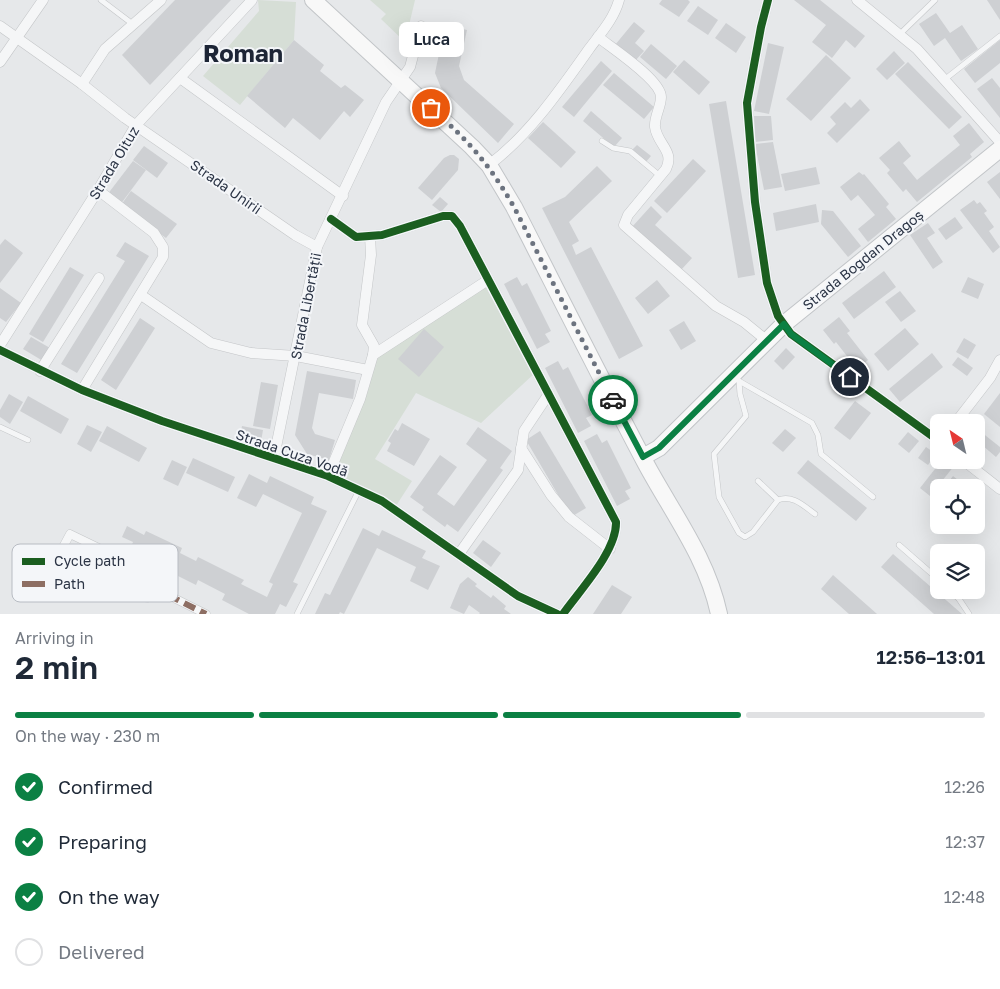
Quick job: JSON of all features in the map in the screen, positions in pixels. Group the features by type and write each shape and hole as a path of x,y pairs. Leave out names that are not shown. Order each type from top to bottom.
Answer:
{"main road":[{"path":"313,0 400,82 446,121 489,165 514,207 643,457 698,553 714,591 719,614"},
{"name":"Strada Bogdan Dragoș","path":"643,457 659,448 736,378 766,340 784,324 1000,149"}],"street":[{"path":"0,62 44,0"},
{"path":"82,84 105,49 161,0"},
{"name":"Strada Oituz","path":"0,345 98,190 136,125 252,0"},
{"path":"489,165 503,154 534,122 610,20 619,0"},
{"path":"768,0 760,27 747,103 755,202 767,283 775,310 791,334 930,434"},
{"path":"857,0 917,49 1000,142"},
{"name":"Strada Unirii","path":"0,26 136,125 295,235 317,247"},
{"name":"Strada Libertății","path":"274,457 317,247 343,196 386,102 410,67 421,26"},
{"path":"598,37 653,81 659,89 661,97 655,127 668,152 670,161 628,215 624,225 627,230 716,306 744,322 766,340"},
{"path":"180,78 343,196"},
{"path":"82,390 163,257 163,247 154,234 98,190"},
{"path":"330,219 356,237 382,235 443,216 452,216 460,226 616,522 616,533 610,549 563,614"},
{"path":"328,476 360,398 373,356 374,346 362,325 371,255 370,236"},
{"path":"40,371 98,278"},
{"path":"373,356 488,280"},
{"path":"141,295 211,343 251,352 296,356 368,370"},
{"name":"Strada Cuza Vodă","path":"0,350 82,390 162,421 328,476 359,490 382,501 518,596 557,614"},
{"path":"962,414 990,378 1000,360"},
{"path":"459,554 518,470 524,431 548,395"},
{"path":"521,448 551,495 568,517 610,549"},
{"path":"974,469 1000,489"},
{"path":"65,544 70,534 91,544"},
{"path":"178,600 206,614"}],"lane":[{"path":"101,0 134,25"},
{"path":"900,34 935,0"},
{"path":"944,80 1000,36"},
{"path":"602,141 612,148 630,152 660,176"},
{"path":"736,378 812,423 818,435 821,454 873,497"},
{"path":"736,378 746,416 714,454 719,497 739,533 745,537 753,532 778,500 790,498 815,514"},
{"path":"0,427 28,440"},
{"path":"758,481 778,500"},
{"path":"297,614 359,490"},
{"path":"899,545 930,572"},
{"path":"959,599 969,614"}],"shaded area":[{"path":"258,0 296,2 294,40 240,105 203,76 259,11"},
{"path":"370,0 415,0 405,42 381,19 386,14"},
{"path":"488,280 536,372 481,423 416,393 375,459 412,481 394,509 328,476 373,355"}],"building":[{"path":"175,0 231,0 150,85 122,55"},
{"path":"662,0 688,0 690,2 679,17 659,4"},
{"path":"794,0 820,0 865,36 855,48 846,40 832,58 812,42 826,25"},
{"path":"987,0 1000,0 1000,20"},
{"path":"698,6 718,20 708,35 687,21"},
{"path":"936,13 950,33 962,25 978,49 961,61 945,38 934,46 919,24"},
{"path":"634,22 645,31 635,43 644,51 634,62 615,45"},
{"path":"726,23 746,37 736,53 715,38"},
{"path":"445,25 467,30 459,66 464,80 514,124 498,143 441,88 435,73"},
{"path":"294,40 324,65 320,71 341,88 345,85 364,100 350,117 344,111 320,140 293,118 285,128 247,96"},
{"path":"1000,40 1000,63 975,83 964,69"},
{"path":"768,43 784,47 769,114 754,111"},
{"path":"651,44 677,66 666,79 640,57"},
{"path":"894,51 905,63 887,80 876,69"},
{"path":"826,55 851,78 811,121 786,99"},
{"path":"684,60 710,82 699,95 673,72"},
{"path":"601,61 612,71 574,117 562,107"},
{"path":"908,62 962,117 949,129 895,74"},
{"path":"614,73 654,107 644,119 603,85"},
{"path":"992,78 1000,88 1000,118 977,89"},
{"path":"860,99 870,110 837,143 827,133 836,124 830,117 845,102 851,108"},
{"path":"726,101 755,275 738,278 709,104"},
{"path":"591,111 622,138 614,147 583,121"},
{"path":"754,116 771,116 773,140 755,142"},
{"path":"543,122 576,152 561,168 528,138"},
{"path":"969,123 984,142 970,154 972,157 917,202 906,189 903,192 887,173 890,170 879,158 899,141 911,156 903,163 917,180 960,145 953,136"},
{"path":"773,142 782,187 764,190 755,144"},
{"path":"637,145 651,156 645,163 631,151"},
{"path":"144,146 168,163 157,178 133,160"},
{"path":"454,155 459,159 458,170 432,200 418,188 444,158"},
{"path":"693,159 706,171 667,213 654,201"},
{"path":"133,161 146,170 120,205 107,195"},
{"path":"597,166 612,181 569,222 579,241 572,245 576,255 591,247 643,346 619,359 542,208 565,197"},
{"path":"816,167 820,184 785,191 781,174"},
{"path":"859,172 864,174 889,204 886,207 896,219 868,242 858,229 875,215 858,195 851,201 840,187"},
{"path":"1000,172 1000,199 987,182"},
{"path":"131,191 177,224 166,238 121,205"},
{"path":"440,197 448,204 441,212 432,205"},
{"path":"974,200 977,204 980,202 987,211 984,213 994,227 989,231 1000,247 993,253 960,210"},
{"path":"816,204 819,222 776,231 773,213"},
{"path":"651,206 662,217 655,225 692,258 681,270 632,227"},
{"path":"822,210 833,211 861,246 848,257 821,224"},
{"path":"955,217 963,228 946,240 938,229"},
{"path":"928,223 935,233 927,238 943,262 933,269 910,235"},
{"path":"5,239 23,253 0,283 0,245"},
{"path":"125,242 149,256 77,373 61,364 125,261 116,256"},
{"path":"70,267 84,275 43,342 29,334"},
{"path":"884,271 896,287 854,319 842,303"},
{"path":"517,277 522,286 527,283 551,331 545,334 550,342 537,349 504,284"},
{"path":"968,277 984,284 978,299 961,292"},
{"path":"657,280 670,296 648,314 635,298"},
{"path":"0,288 21,303 6,322 0,318"},
{"path":"900,291 916,311 901,322 885,302"},
{"path":"839,317 850,331 847,333 868,360 857,369 836,342 834,344 823,330"},
{"path":"140,318 155,328 116,390 101,380"},
{"path":"684,321 696,341 681,350 669,330"},
{"path":"905,328 919,344 888,371 874,354"},
{"path":"424,329 444,347 419,377 398,359"},
{"path":"31,337 50,348 43,361 23,349"},
{"path":"964,338 976,345 968,359 956,352"},
{"path":"786,348 795,357 783,370 774,361"},
{"path":"932,353 943,367 900,402 889,389"},
{"path":"958,357 973,368 967,376 952,365"},
{"path":"558,361 563,370 568,367 592,415 586,418 591,426 578,433 545,368"},
{"path":"307,371 356,380 353,399 319,393 312,428 315,434 335,440 329,460 307,454 295,435"},
{"path":"261,382 278,385 270,429 253,426"},
{"path":"1000,393 1000,427 984,414"},
{"path":"9,394 23,402 10,424 0,417 0,410"},
{"path":"28,396 69,419 61,434 20,411"},
{"path":"855,401 871,413 850,440 834,428"},
{"path":"402,423 430,439 414,466 387,451 391,443 388,441 395,429 398,431"},
{"path":"87,425 102,432 91,452 77,444"},
{"path":"107,426 147,448 139,462 99,441"},
{"path":"242,426 263,430 260,447 239,443"},
{"path":"478,427 512,451 500,468 503,470 458,532 447,524 445,527 422,510 424,507 410,497 440,455 457,467 437,494 454,506 487,460 466,444"},
{"path":"785,429 796,438 783,452 772,443"},
{"path":"540,431 586,508 571,517 526,440"},
{"path":"908,432 919,441 909,453 898,444"},
{"path":"597,434 602,443 607,440 631,488 625,491 630,499 617,506 584,441"},
{"path":"985,435 1000,447 1000,452 996,457 985,448"},
{"path":"926,447 930,450 930,462 928,465 918,458"},
{"path":"193,458 235,477 228,492 186,473"},
{"path":"172,460 187,467 178,486 163,479"},
{"path":"808,460 867,508 856,521 797,473"},
{"path":"935,469 952,469 944,479 930,479 930,496 920,488"},
{"path":"249,474 267,483 270,476 314,497 311,504 327,511 293,582 298,584 286,607 280,604 275,614 249,614 222,600 225,594 198,580 196,585 178,576 178,546 182,548 180,553 196,561 198,557 244,580 241,584 267,597 273,584 269,582 302,513 263,494 256,507 237,498"},
{"path":"127,526 144,535 146,531 174,544 132,544 133,542 122,537"},
{"path":"363,528 379,536 382,530 426,551 422,558 440,566 428,590 410,581 416,567 377,548 344,614 340,612 339,614 315,614 325,593 330,595"},
{"path":"483,540 501,553 491,567 473,553"},
{"path":"893,554 930,586 930,599 945,599 962,614 934,614 881,567"},
{"path":"833,575 877,614 849,614 821,589"},
{"path":"468,577 477,584 475,586 491,598 493,595 506,606 504,609 511,614 479,614 469,605 464,614 450,608 460,584"},
{"path":"612,585 632,597 621,614 593,614"}],"marked path":[{"path":"178,600 206,614"}],"cycle path":[{"path":"768,0 747,103 755,202 767,283 778,316 791,334 930,434"},
{"path":"331,219 356,237 382,235 443,216 452,216 460,226 616,522 615,533 604,558 563,614"},
{"path":"0,350 82,390 162,421 328,476 382,501 518,596 557,614"}],"way so far":[{"path":"431,108 489,165 499,181 613,400"}],"place":[{"name":"Luca","path":"431,108"}],"district":[{"name":"Roman","path":"243,54"}],"route":[{"path":"613,400 643,457 659,448 784,324 791,334 850,377"}]}
